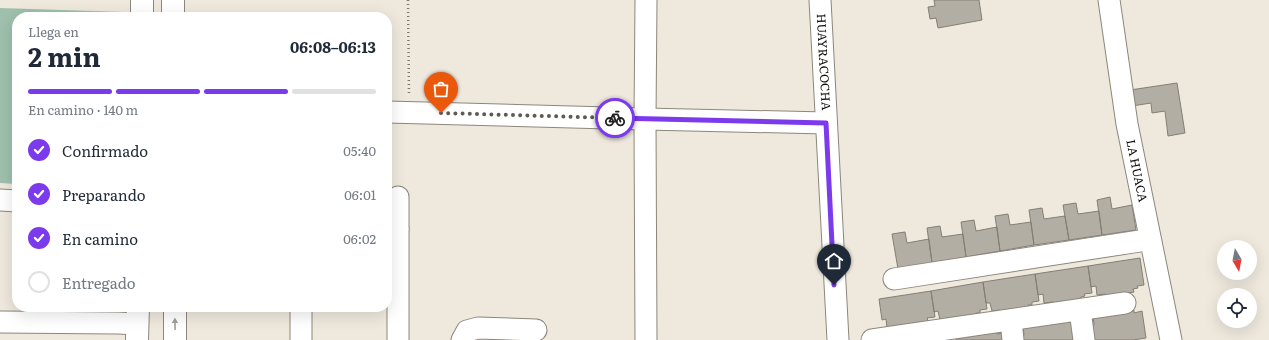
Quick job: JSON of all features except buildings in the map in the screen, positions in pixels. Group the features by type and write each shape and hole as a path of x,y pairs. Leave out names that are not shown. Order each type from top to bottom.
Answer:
{"main road":[{"path":"142,0 142,12"},
{"path":"173,0 173,12"},
{"path":"175,312 175,340"}],"street":[{"path":"646,0 646,340"},
{"name":"HUAYRACOCHA","path":"820,0 838,340"},
{"name":"LA HUACA","path":"1109,0 1127,124 1171,340"},
{"path":"392,112 826,123"},
{"path":"398,197 393,229 398,340"},
{"path":"0,200 12,201"},
{"path":"894,279 1140,241 1150,238"},
{"path":"872,340 944,335 1011,320 1125,303"},
{"path":"1080,310 1084,340"},
{"path":"301,312 301,340"},
{"path":"1011,320 1014,340"},
{"path":"0,322 138,324"},
{"path":"462,340 468,331 478,328 536,330"}],"path":[{"path":"408,0 409,112"}],"green space":[{"path":"0,8 124,12 12,12 12,184 0,183"}],"way so far":[{"path":"441,113 615,118"}],"route":[{"path":"615,118 826,123 834,285"}]}
